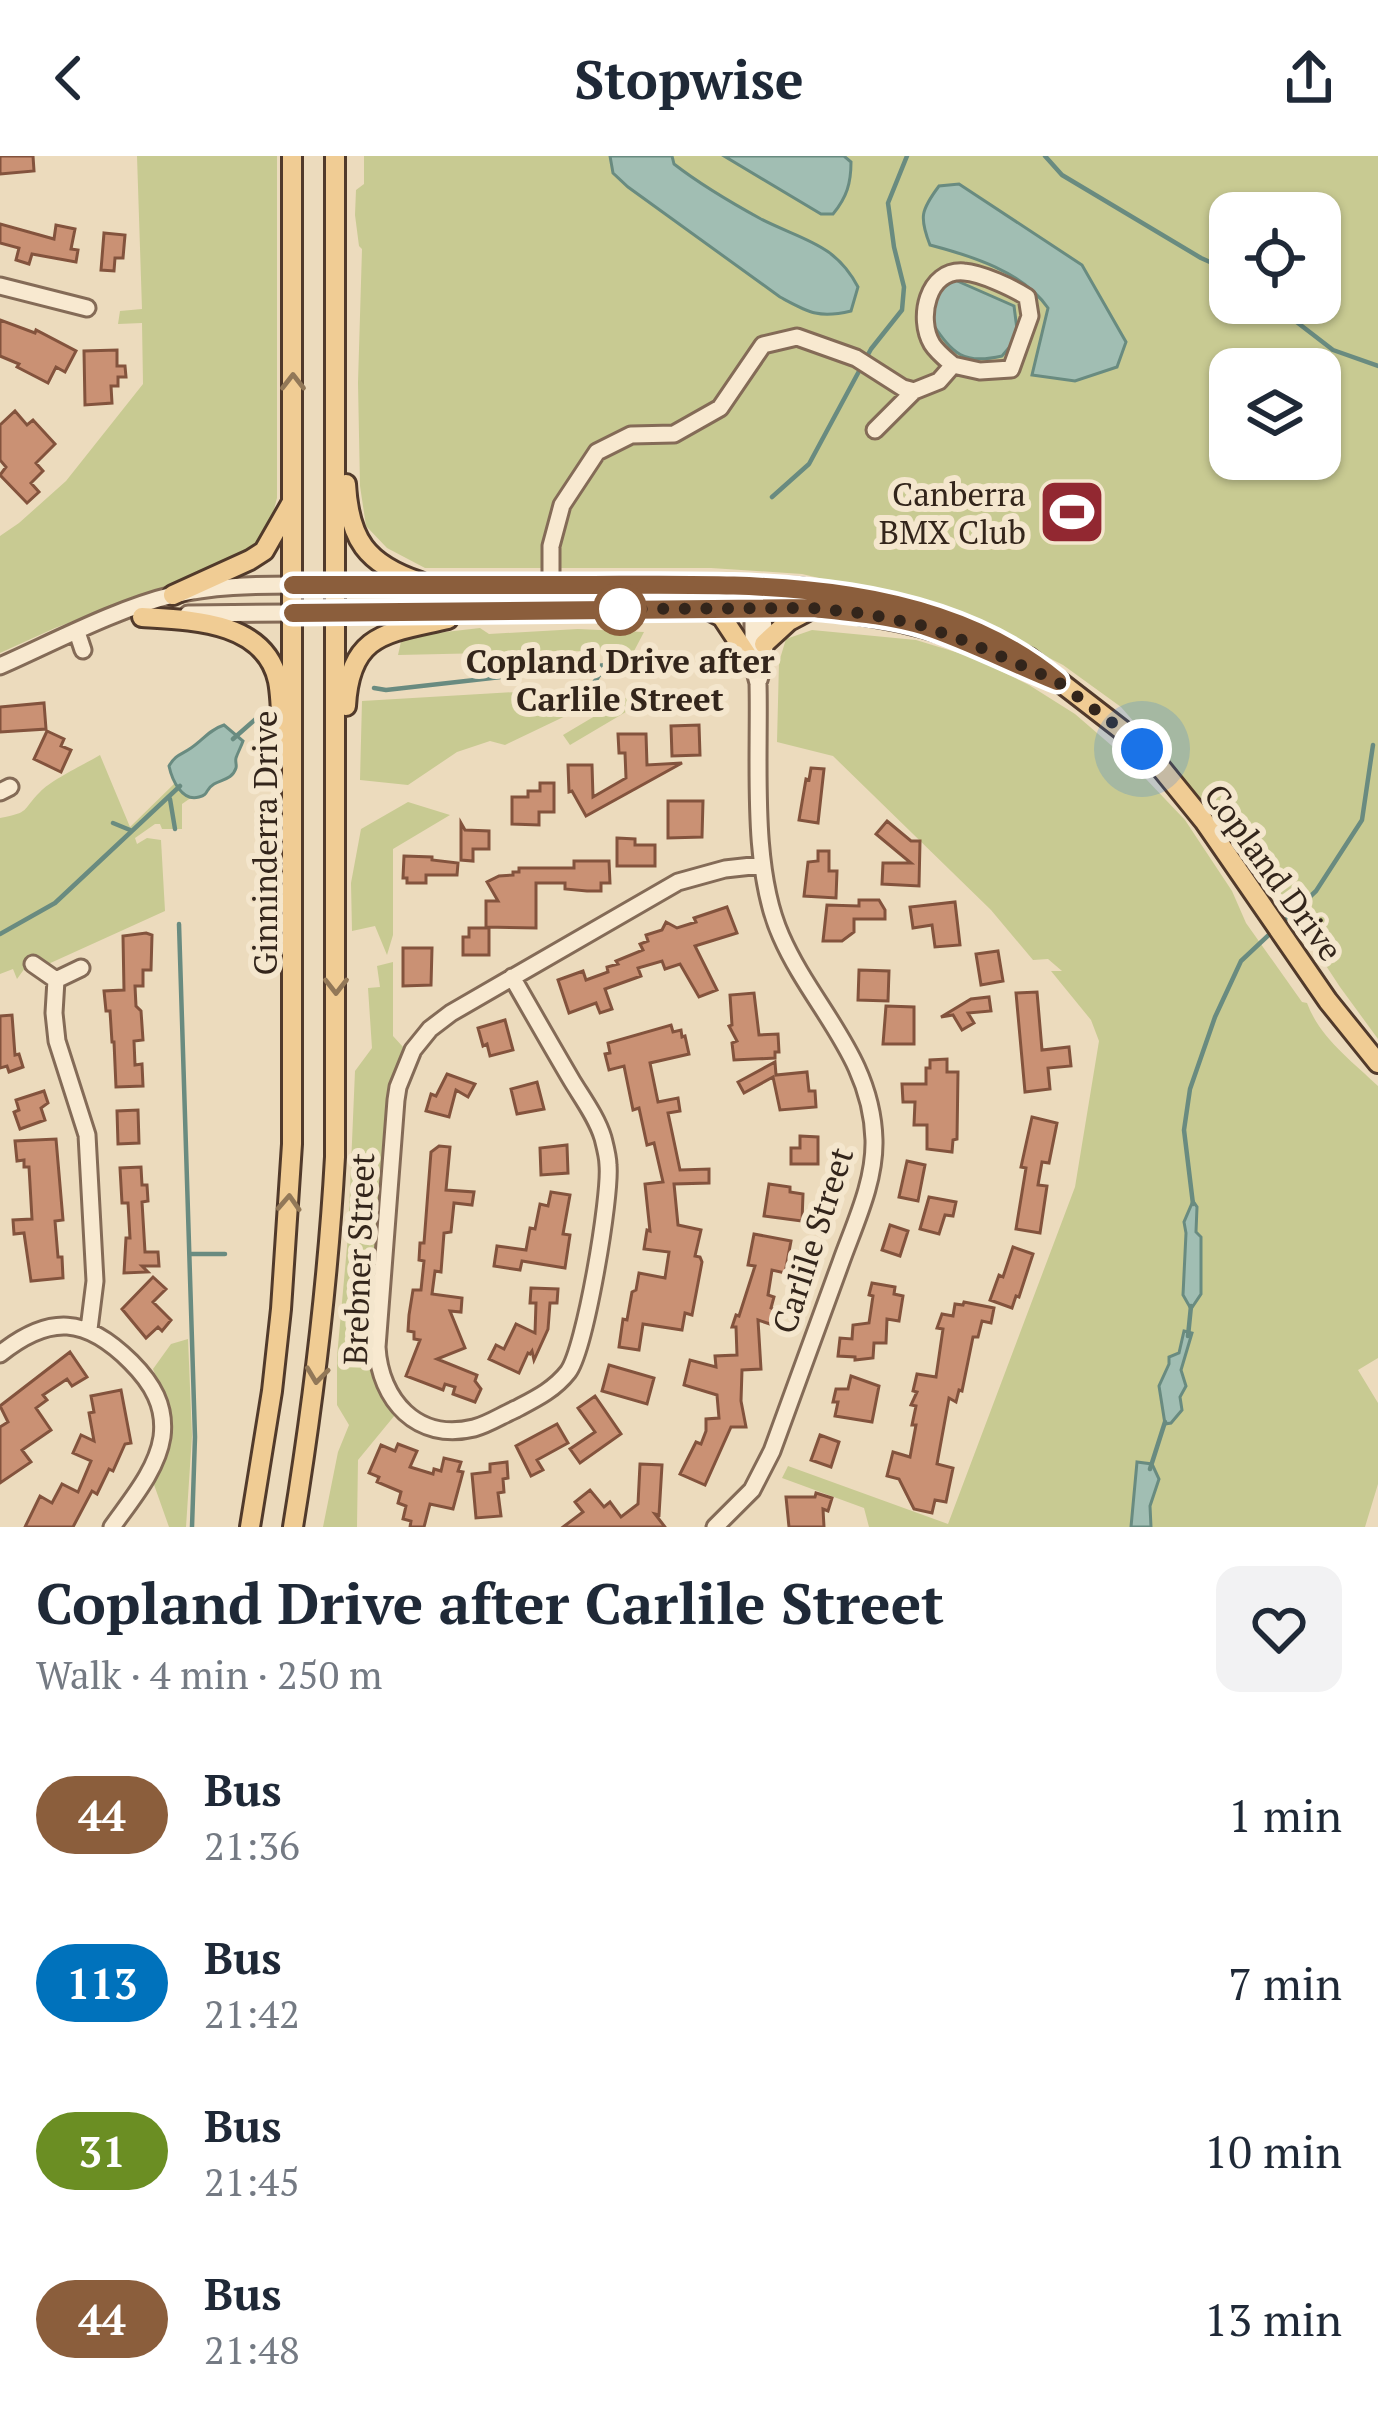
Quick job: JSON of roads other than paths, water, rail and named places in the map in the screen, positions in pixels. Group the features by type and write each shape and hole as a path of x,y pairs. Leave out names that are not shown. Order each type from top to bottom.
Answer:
{"main road":[{"name":"Ginninderra Drive","path":"250,1527 272,1391 288,1229 295,1060 289,785 292,156"},
{"path":"293,1527 313,1403 330,1240 336,1094 334,156"},
{"path":"334,408 348,514 356,538 391,569 431,585"},
{"path":"173,595 264,551 293,499"},
{"name":"Copland Drive","path":"293,585 800,588 893,604 968,628 1057,681 1122,730 1161,768 1378,1063"},
{"path":"703,608 722,617 756,674"},
{"path":"764,644 789,621 816,609"},
{"name":"Copland Drive","path":"293,613 816,609 920,625 1026,663"},
{"path":"338,785 348,677 362,651 397,630 482,612"},
{"path":"142,616 198,621 237,633 262,651 278,683 289,785"}],"street":[{"path":"963,272 1027,296 1030,316 1012,368 980,371 953,365 933,346 923,321 933,285 946,275 963,272"},
{"path":"0,286 87,308"},
{"path":"551,585 551,546 562,505 597,452 631,435 674,434 720,408 764,345 797,337 856,358 914,391"},
{"path":"875,430 914,391 939,381 953,365"},
{"path":"0,666 173,595 293,585"},
{"name":"Carlile Street","path":"754,587 764,644 764,665 756,674"},
{"name":"Carlile Street","path":"722,1525 752,1490 772,1451 865,1196 875,1146 864,1080 781,936 761,865 757,608"},
{"path":"85,629 142,616 293,613"},
{"path":"83,650 85,629"},
{"name":"Brebner Street","path":"512,977 599,1128 608,1166 607,1191 583,1339 572,1368 542,1395 501,1416 480,1426 447,1430 426,1426 407,1415 392,1399 378,1369 398,1087 413,1050 451,1013 512,977 679,881 761,865"},
{"path":"33,964 56,980"},
{"path":"56,980 81,968"},
{"path":"56,980 57,1041 87,1136 95,1281 89,1329"},
{"path":"0,1354 21,1337 45,1328 89,1329 115,1346 147,1378 158,1398 162,1442 154,1463 112,1527"}],"waterway":[{"path":"772,497 809,464 871,349 902,310 904,287 888,203 907,156"},
{"path":"1045,156 1062,175 1209,262"},
{"path":"1299,324 1333,350 1378,366"},
{"path":"374,688 606,665 620,647"},
{"path":"589,690 606,665"},
{"path":"233,739 258,717"},
{"path":"1283,922 1316,891 1362,820 1373,745"},
{"path":"0,934 55,903 180,786"},
{"path":"170,799 175,829"},
{"path":"113,823 130,830"},
{"path":"179,924 195,1437 192,1527"},
{"path":"1193,1204 1184,1130 1190,1089 1241,961 1275,929"},
{"path":"190,1254 225,1254"},
{"path":"1188,1336 1191,1306"},
{"path":"1150,1469 1165,1422"}],"place":[{"name":"Canberra BMX Club","path":"1072,512"},
{"name":"Copland Drive after Carlile Street","path":"620,609"}]}
